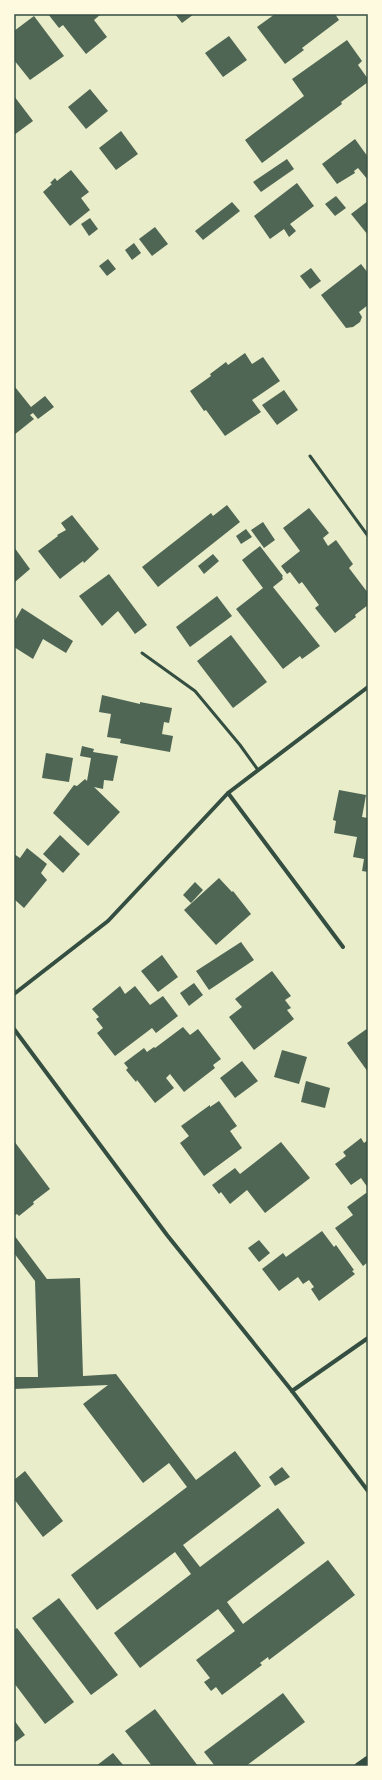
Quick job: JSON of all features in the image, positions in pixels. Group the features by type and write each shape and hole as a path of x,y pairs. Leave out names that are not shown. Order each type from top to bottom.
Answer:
{"street":[{"path":"14,994 108,921 228,793 368,687"},
{"path":"228,793 343,947"},
{"path":"14,1029 167,1235 292,1391 368,1491"},
{"path":"292,1391 368,1338"},
{"path":"358,1766 368,1759"}],"lane":[{"path":"310,456 368,536"},
{"path":"142,653 195,691 240,745 258,770"}],"building":[{"path":"48,14 101,14 94,20 107,37 86,54 63,25 59,28"},
{"path":"175,14 194,14 182,23"},
{"path":"275,14 335,14 339,20 302,48 304,50 285,64 257,27"},
{"path":"34,16 64,56 30,80 14,60 14,31"},
{"path":"229,36 247,60 223,77 205,53"},
{"path":"347,40 362,61 358,65 368,79 368,82 341,102 342,104 262,163 245,140 304,96 292,79"},
{"path":"90,89 108,111 86,129 68,107"},
{"path":"14,96 33,121 14,135"},
{"path":"121,131 138,154 116,170 99,148"},
{"path":"355,139 368,157 368,180 358,168 354,171 355,173 337,184 322,164"},
{"path":"287,159 294,169 261,192 253,182"},
{"path":"71,170 89,192 81,198 90,210 70,226 43,192 52,184 50,183 55,178 57,181"},
{"path":"297,183 314,206 290,224 296,231 289,237 284,229 270,239 254,216"},
{"path":"336,196 346,208 335,216 325,204"},
{"path":"368,201 368,235 351,214"},
{"path":"232,202 240,211 203,240 195,231"},
{"path":"90,218 98,229 89,236 81,224"},
{"path":"155,227 168,244 152,256 139,239"},
{"path":"134,243 141,253 132,260 125,250"},
{"path":"108,259 116,269 107,276 99,266"},
{"path":"361,264 368,273 368,305 359,312 362,317 360,322 353,327 346,328 321,295"},
{"path":"311,268 321,281 310,289 300,276"},
{"path":"245,353 252,364 263,357 280,381 252,400 261,412 225,436 206,410 204,411 190,391 211,376 210,374 226,362 228,365"},
{"path":"15,387 31,407 45,396 54,407 38,419 33,413 30,415 34,419 14,435"},
{"path":"284,390 298,410 277,425 262,405"},
{"path":"227,505 240,522 158,587 142,567 211,513 213,516"},
{"path":"309,508 329,533 323,538 328,546 336,540 353,564 349,568 368,593 368,605 355,615 356,617 335,633 315,608 319,605 302,582 299,584 290,572 287,574 281,566 300,551 283,528"},
{"path":"72,515 99,549 84,563 83,561 60,579 38,551 58,536 57,535 66,530 61,523"},
{"path":"263,522 275,540 264,548 251,530"},
{"path":"246,529 252,537 241,544 236,536"},
{"path":"260,546 283,576 283,579 273,587 320,646 302,659 300,656 283,669 236,609 263,588 242,560"},
{"path":"14,547 30,569 15,582 14,580"},
{"path":"213,554 219,561 204,574 198,566"},
{"path":"109,574 147,625 135,634 118,611 102,626 79,596"},
{"path":"217,596 232,616 190,647 176,627"},
{"path":"22,608 73,641 66,653 43,639 33,659 14,647 14,622"},
{"path":"231,635 267,682 233,708 197,661"},
{"path":"102,695 140,704 140,702 172,708 169,723 164,722 162,734 173,736 170,752 120,743 121,739 107,737 111,714 99,712"},
{"path":"82,746 94,749 93,752 118,756 113,781 104,780 103,789 94,787 120,812 88,846 53,813 74,785 77,786 85,779 87,781 91,758 80,756"},
{"path":"46,753 73,758 69,782 42,778"},
{"path":"339,790 366,795 362,817 368,818 368,872 362,871 364,859 353,857 357,837 334,833 336,821 333,820"},
{"path":"60,835 80,854 63,873 43,854"},
{"path":"27,848 47,864 41,873 47,880 24,908 14,899 14,854 20,858"},
{"path":"219,878 232,892 233,891 251,914 216,945 184,910"},
{"path":"195,882 203,890 191,903 183,895"},
{"path":"241,942 254,960 209,990 196,971"},
{"path":"162,955 178,977 158,992 141,971"},
{"path":"272,971 291,996 285,1000 291,1008 287,1010 294,1019 254,1050 229,1017 242,1007 235,999"},
{"path":"194,983 203,995 189,1006 180,993"},
{"path":"120,986 125,994 135,986 150,1005 163,996 178,1016 156,1033 152,1028 115,1056 97,1033 103,1028 96,1019 99,1017 92,1009"},
{"path":"183,1027 190,1035 198,1029 221,1059 213,1065 215,1068 184,1092 170,1074 166,1078 174,1088 155,1103 137,1080 136,1082 126,1070 128,1068 124,1063 144,1048 147,1052 154,1047 155,1048"},
{"path":"368,1028 368,1072 347,1043"},
{"path":"282,1050 307,1057 299,1084 274,1077"},
{"path":"242,1061 258,1081 235,1098 220,1078"},
{"path":"306,1081 330,1088 325,1108 301,1102"},
{"path":"219,1101 237,1126 230,1131 242,1148 204,1176 180,1143 189,1136 181,1126 210,1105 210,1107"},
{"path":"361,1138 364,1143 368,1140 368,1188 361,1178 351,1185 335,1164 346,1156 343,1152"},
{"path":"14,1141 50,1189 33,1202 34,1204 19,1216 17,1214 14,1216"},
{"path":"281,1142 310,1178 265,1213 247,1190 230,1204 221,1192 219,1194 212,1185 235,1168 240,1174"},
{"path":"366,1193 368,1195 368,1262 363,1266 335,1228 353,1215 347,1207"},
{"path":"322,1231 334,1247 336,1245 354,1270 352,1271 355,1274 319,1301 311,1289 314,1287 309,1280 303,1284 298,1277 279,1291 262,1269 283,1253 286,1257"},
{"path":"14,1235 47,1279 80,1278 83,1376 116,1374 196,1480 235,1451 261,1486 183,1545 200,1567 278,1508 305,1543 227,1602 243,1624 328,1560 355,1595 269,1660 268,1657 260,1663 262,1665 222,1695 216,1687 211,1691 204,1682 210,1678 196,1660 235,1631 218,1609 140,1668 114,1633 191,1574 175,1552 97,1610 71,1575 187,1487 169,1463 143,1483 83,1404 108,1385 14,1389 14,1377 38,1377 35,1281 14,1253"},
{"path":"259,1240 270,1253 259,1262 248,1248"},
{"path":"282,1467 290,1477 275,1486 269,1477"},
{"path":"25,1471 63,1521 43,1537 14,1499 14,1480"},
{"path":"59,1598 118,1675 91,1695 32,1618"},
{"path":"17,1628 74,1702 45,1724 14,1683 14,1630"},
{"path":"283,1693 305,1722 246,1766 215,1766 204,1752"},
{"path":"155,1709 198,1766 152,1766 125,1731"},
{"path":"14,1720 25,1735 14,1743"},
{"path":"113,1753 124,1766 96,1766"}]}
